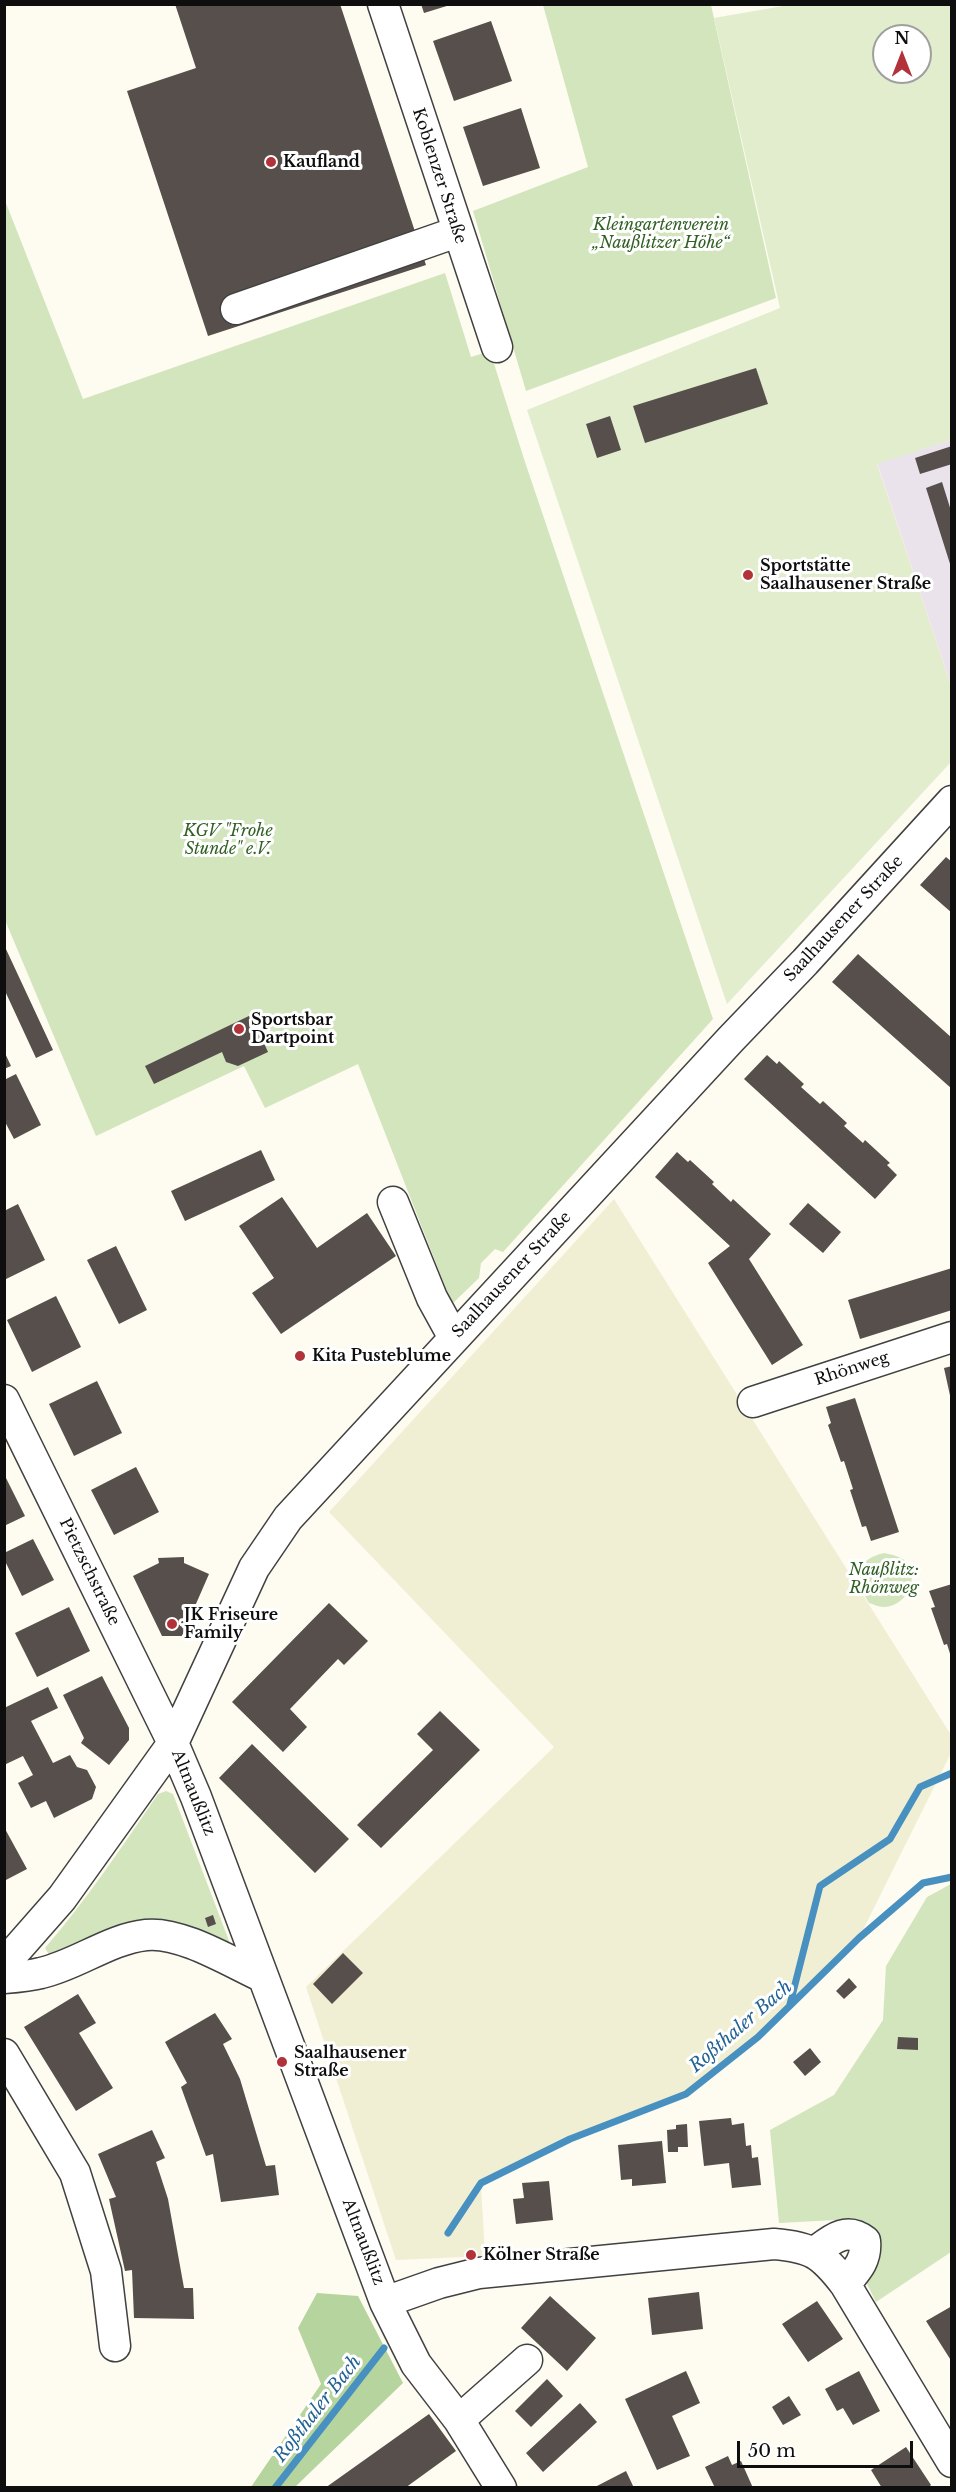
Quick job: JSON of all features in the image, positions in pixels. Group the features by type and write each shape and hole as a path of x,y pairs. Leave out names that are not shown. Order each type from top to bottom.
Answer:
{"street":[{"name":"Koblenzer Straße","path":"383,4 497,347"},
{"path":"236,309 457,232"},
{"name":"Saalhausener Straße","path":"4,1964 62,1898 172,1743 254,1568 288,1518 805,962 951,801"},
{"path":"393,1202 432,1298 454,1338"},
{"name":"Rhönweg","path":"753,1402 951,1337"},
{"name":"Pietzschstraße","path":"4,1400 172,1743"},
{"name":"Altnaußlitz","path":"172,1743 196,1797 386,2302 416,2364 459,2420 501,2487"},
{"path":"4,1978 42,1973 122,1940 148,1935 169,1937 194,1945 263,1977"},
{"path":"4,2054 75,2173 106,2271 115,2346"},
{"path":"815,2252 839,2234 858,2235 865,2241 866,2250 862,2265 845,2284"},
{"path":"386,2302 439,2283 479,2273 774,2244 799,2246 815,2252 829,2264 845,2284 951,2462"},
{"path":"459,2420 527,2360"}],"shaded area":[{"path":"951,440 951,686 877,463"},
{"path":"614,1199 951,1735 951,1753 859,1938 758,2037 686,2094 570,2139 481,2183 485,2256 396,2260 306,1987 554,1747 329,1512"}],"green space":[{"name":"Kleingartenverein „Naußlitzer Höhe“","path":"543,5 711,5 776,298 526,391 473,211 588,167"},
{"name":"Sportstätte Saalhausener Straße","path":"789,5 951,5 951,440 877,464 951,686 951,762 727,1004 527,410 780,308 714,18"},
{"name":"KGV \"Frohe Stunde\" e.V.","path":"4,198 83,399 445,273 471,357 490,351 524,459 713,1019 503,1252 495,1249 481,1263 479,1278 452,1304 358,1064 265,1108 244,1066 96,1136 5,920"},
{"name":"Naußlitz: Rhönweg","path":"884,1553 907,1562 912,1579 903,1598 891,1606 883,1607 869,1603 855,1579 866,1562"},
{"path":"166,1791 173,1794 231,1946 200,1936 51,1958 45,1948 90,1892 158,1794"},
{"path":"951,1884 951,2252 876,2302 835,2220 779,2223 770,2130 834,2095 883,2020 886,1966 927,1897"},
{"path":"317,2293 358,2296 403,2383 295,2487 251,2487 321,2384 298,2328"}],"building":[{"name":"Kaufland","path":"175,4 340,4 426,265 208,336 127,91 196,68"},
{"path":"421,4 450,4 450,5 424,13"},
{"path":"491,21 512,81 454,101 433,41"},
{"path":"521,108 540,168 483,186 463,127"},
{"path":"756,368 768,404 645,443 633,406"},
{"path":"610,416 621,450 597,458 586,424"},
{"path":"952,446 952,464 920,474 915,458"},
{"path":"942,482 952,514 951,567 926,488"},
{"path":"946,857 952,862 952,913 920,885"},
{"path":"5,947 53,1050 36,1058 5,991"},
{"path":"858,954 952,1038 952,1089 832,982"},
{"path":"251,1015 268,1052 238,1066 226,1062 222,1052 154,1084 145,1066"},
{"path":"4,1051 11,1066 4,1069"},
{"path":"767,1055 777,1064 779,1061 804,1084 801,1087 820,1104 823,1101 847,1123 844,1126 863,1143 865,1140 890,1163 887,1165 897,1175 875,1199 744,1079"},
{"path":"16,1074 41,1125 14,1139 4,1120 4,1080"},
{"path":"261,1150 275,1180 185,1221 171,1191"},
{"path":"677,1152 688,1162 690,1160 714,1182 712,1184 731,1202 733,1199 771,1234 749,1259 803,1345 772,1365 708,1263 730,1246 655,1177"},
{"path":"282,1197 317,1248 367,1213 396,1256 281,1334 252,1293 274,1278 239,1226"},
{"path":"808,1203 841,1232 823,1253 789,1224"},
{"path":"18,1204 45,1260 4,1280 4,1211"},
{"path":"116,1246 147,1310 119,1324 87,1260"},
{"path":"952,1268 952,1310 860,1339 848,1300"},
{"path":"56,1296 81,1347 32,1372 7,1320"},
{"path":"952,1366 952,1400 951,1400 944,1368"},
{"path":"97,1381 122,1433 74,1456 49,1404"},
{"path":"855,1398 899,1532 871,1541 866,1526 862,1527 850,1490 853,1489 844,1461 841,1462 828,1425 831,1423 826,1407"},
{"path":"136,1467 159,1512 114,1535 91,1490"},
{"path":"4,1474 25,1516 4,1526"},
{"path":"33,1539 54,1580 22,1596 4,1559 4,1553"},
{"path":"184,1557 184,1563 209,1574 182,1636 162,1636 133,1576 159,1563 158,1558"},
{"path":"952,1584 951,1657 947,1644 944,1645 931,1608 935,1607 929,1591"},
{"path":"329,1603 368,1641 344,1665 338,1659 290,1709 307,1727 283,1752 232,1702"},
{"path":"69,1607 90,1651 37,1677 15,1633"},
{"path":"102,1676 129,1728 129,1740 109,1765 81,1743 84,1738 63,1695"},
{"path":"48,1687 58,1708 31,1721 53,1763 70,1755 77,1767 87,1770 96,1787 92,1799 54,1818 46,1801 31,1808 18,1783 33,1775 23,1756 4,1765 4,1708"},
{"path":"440,1711 480,1750 381,1848 357,1825 433,1750 417,1734"},
{"path":"252,1744 349,1839 315,1873 219,1778"},
{"path":"4,1827 27,1869 4,1881"},
{"path":"213,1915 216,1924 208,1927 205,1918"},
{"path":"343,1953 363,1973 332,2004 313,1984"},
{"path":"849,1978 857,1987 844,1999 836,1991"},
{"path":"78,1994 96,2023 79,2033 113,2088 76,2111 24,2027"},
{"path":"215,2013 232,2039 223,2044 240,2079 266,2166 275,2165 279,2195 221,2202 213,2154 206,2156 181,2087 187,2083 165,2042"},
{"path":"898,2037 918,2038 918,2050 897,2049"},
{"path":"810,2048 821,2062 805,2076 793,2062"},
{"path":"731,2118 732,2125 744,2123 746,2146 751,2145 752,2158 758,2157 761,2185 732,2188 729,2163 704,2166 699,2121"},
{"path":"687,2124 688,2147 678,2147 678,2152 668,2152 667,2130 676,2129 676,2125"},
{"path":"152,2130 165,2158 156,2162 168,2199 184,2288 193,2288 194,2319 134,2318 132,2270 125,2271 109,2199 116,2197 98,2154"},
{"path":"662,2141 666,2183 632,2186 632,2179 621,2180 618,2145"},
{"path":"549,2181 553,2220 516,2224 513,2199 524,2198 522,2183"},
{"path":"699,2292 703,2329 652,2335 648,2298"},
{"path":"550,2296 596,2338 567,2371 521,2328"},
{"path":"817,2301 843,2339 808,2362 782,2324"},
{"path":"952,2306 952,2362 926,2321"},
{"path":"686,2371 700,2403 672,2416 690,2456 657,2470 625,2399"},
{"path":"859,2371 880,2411 853,2425 843,2408 837,2411 825,2389"},
{"path":"547,2379 563,2396 531,2427 515,2411"},
{"path":"789,2396 801,2415 783,2425 772,2407"},
{"path":"580,2403 597,2422 543,2472 526,2453"},
{"path":"429,2414 456,2451 405,2488 325,2488"},
{"path":"906,2447 931,2485 928,2488 882,2488 871,2470"},
{"path":"728,2456 732,2465 741,2461 753,2488 715,2488 705,2467"},
{"path":"626,2471 634,2488 593,2488"}],"waterway":[{"path":"790,2004 820,1886 890,1839 920,1787 952,1773"},
{"name":"Roßthaler Bach","path":"448,2233 481,2183 570,2139 686,2094 758,2037 859,1938 923,1883 952,1877"},
{"name":"Roßthaler Bach","path":"275,2488 384,2348"}],"place":[{"name":"Kaufland","path":"271,162"},
{"name":"Sportstätte Saalhausener Straße","path":"748,575"},
{"name":"Sportsbar Dartpoint","path":"239,1029"},
{"name":"Kita Pusteblume","path":"300,1356"},
{"name":"JK Friseure Family","path":"172,1624"},
{"name":"Saalhausener Straße","path":"282,2062"},
{"name":"Kölner Straße","path":"471,2255"}]}
